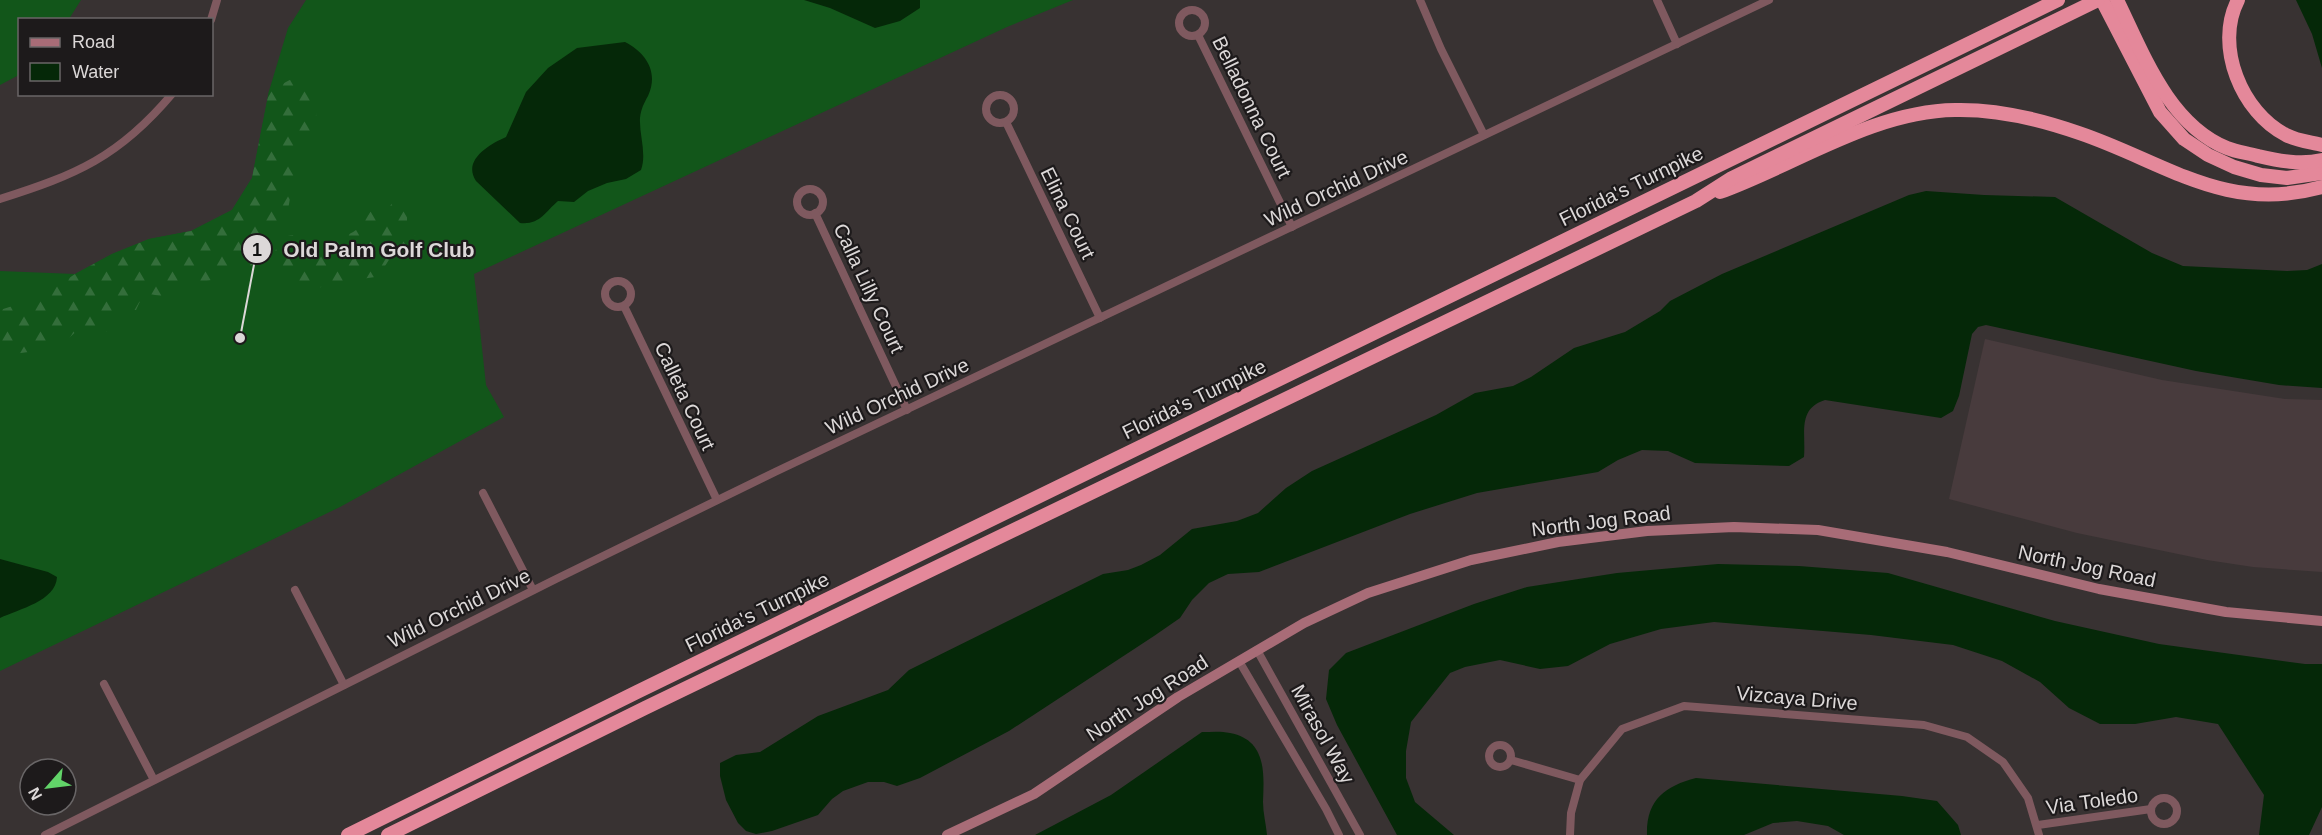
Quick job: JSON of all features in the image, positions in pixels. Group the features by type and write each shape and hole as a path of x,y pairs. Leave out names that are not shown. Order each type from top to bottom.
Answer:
{"highway":[{"name":"Florida's Turnpike","path":"348,835 636,692 2058,0"},
{"name":"Florida's Turnpike","path":"388,835 656,702 1696,201 1732,178 2100,0"},
{"path":"2100,0 2124,28 2163,92 2180,113 2202,133 2226,148 2286,162 2322,160"},
{"path":"2117,0 2124,28 2160,112 2184,139 2208,155 2234,167 2261,175 2287,178 2322,173"},
{"path":"2238,0 2230,30 2232,59 2247,98 2255,111 2287,136 2322,145"},
{"path":"1696,201 1736,187 1869,128 1924,112 1954,110 2018,114 2080,133 2179,176 2228,191 2274,196 2322,187"}],"street":[{"path":"212,18 218,0"},
{"path":"1420,0 1441,49 1485,135"},
{"path":"1656,0 1677,44"},
{"name":"Wild Orchid Drive","path":"45,835 717,500 1769,0"},
{"name":"Belladonna Court","path":"1198,35 1292,227"},
{"path":"0,199 69,176 100,160 129,139 156,114 170,96"},
{"name":"Elina Court","path":"1006,122 1100,318"},
{"name":"Calla Lilly Court","path":"815,213 907,410"},
{"name":"Calleta Court","path":"624,306 717,500"},
{"path":"483,493 533,590"},
{"name":"North Jog Road","path":"947,835 1034,794 1178,697 1304,623 1368,593 1471,560 1558,542 1647,531 1734,527 1823,531 1947,552 2099,589 2226,612 2322,621"},
{"path":"295,590 344,684"},
{"name":"Mirasol Way","path":"1257,650 1360,835"},
{"name":"Mirasol Way","path":"1239,661 1339,835"},
{"path":"104,684 154,780"},
{"name":"Vizcaya Drive","path":"1570,835 1571,813 1580,780 1622,729 1684,706 1924,725 1967,737 2003,762 2028,798 2038,825 2039,835"},
{"path":"1511,759 1580,780"},
{"name":"Via Toledo","path":"2038,825 2151,809"}],"shaded area":[{"path":"1985,339 2162,380 2285,399 2322,400 2322,572 2253,567 2207,560 2077,533 1949,499"}],"green space":[{"path":"0,0 81,0 70,18 18,18 18,76 0,85"},
{"path":"306,0 1073,0 1007,27 474,274 486,385 504,417 340,507 0,671 0,271 75,274 112,254 149,239 191,231 232,210 252,178 269,91 288,28"},
{"path":"301,74 303,85 309,93 316,88 323,94 316,114 319,134 297,156 287,216 283,225 275,231 265,259 219,278 171,285 166,297 144,293 136,310 123,309 111,332 90,331 81,327 69,338 57,339 44,350 13,354 0,365 0,310 41,297 75,274 112,254 149,239 191,231 232,210 252,178 269,91"},
{"path":"397,201 407,211 407,223 421,245 418,253 409,248 402,248 392,255 375,277 327,284 305,295 294,270 273,271 272,261 275,252 288,236 340,237 356,230 374,208 390,206"}],"water":[{"path":"804,0 920,0 920,8 900,21 875,28 830,8"},
{"path":"2296,0 2322,0 2322,68 2312,34"},
{"path":"625,42 644,58 651,71 652,79 640,118 643,151 641,170 626,179 607,183 588,191 574,202 558,201 537,220 520,223 476,181 473,173 475,160 486,148 506,137 526,92 548,68 577,48"},
{"path":"1926,191 2055,197 2152,253 2183,266 2287,271 2307,270 2322,264 2322,388 2279,385 2196,371 1986,325 1978,327 1972,334 1959,396 1953,411 1941,418 1825,400 1810,409 1807,416 1804,431 1804,457 1789,466 1695,463 1668,451 1642,450 1598,472 1477,493 1410,514 1259,572 1228,574 1209,583 1192,600 1180,618 1154,636 1009,731 920,778 897,786 884,782 868,782 843,791 832,799 818,815 772,831 756,834 746,831 738,823 726,800 720,776 720,763 736,755 760,752 818,716 888,690 909,670 1103,574 1128,570 1141,565 1160,555 1192,529 1237,521 1258,513 1286,488 1312,471 1436,415 1475,393 1513,386 1531,377 1574,348 1625,332 1660,311 1670,301 1722,274 1909,195"},
{"path":"0,559 48,572 57,577 55,585 44,598 0,618"},
{"path":"1718,564 1799,566 1888,573 2055,621 2159,644 2305,664 2322,664 2322,807 2309,835 2259,835 2264,795 2218,724 2176,717 2135,724 2100,724 2069,708 2040,682 2002,661 1953,645 1871,635 1714,622 1661,629 1610,644 1568,666 1540,669 1500,660 1465,667 1450,673 1411,722 1406,751 1406,778 1415,802 1454,835 1397,835 1337,725 1326,699 1329,670 1346,653 1474,604 1527,587 1617,573"},
{"path":"1202,732 1227,732 1242,737 1257,751 1263,770 1263,806 1267,835 1035,835 1111,795"},
{"path":"1696,778 1937,801 1958,825 1961,835 1844,835 1828,826 1797,821 1773,823 1744,835 1647,835 1650,812 1660,796 1675,785"}],"place":[{"name":"Old Palm Golf Club","path":"240,338"}]}
